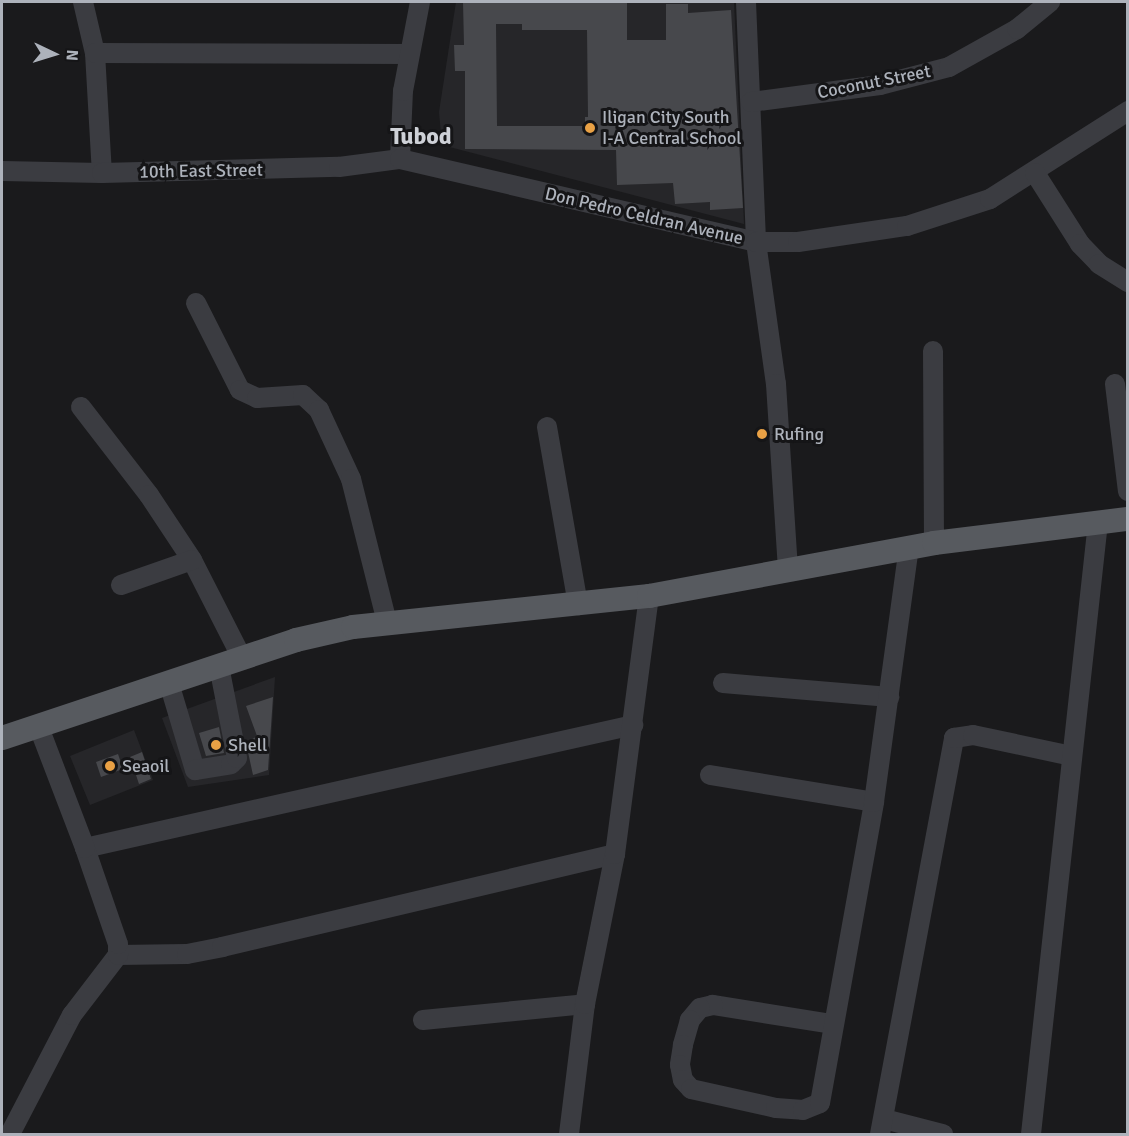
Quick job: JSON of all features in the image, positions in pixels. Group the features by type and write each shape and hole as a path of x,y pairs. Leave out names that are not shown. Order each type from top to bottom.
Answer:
{"main road":[{"path":"2,738 38,724 296,640 387,622 578,605 649,596 909,547 1128,519"}],"street":[{"path":"83,2 95,52 102,173"},
{"path":"400,159 400,123 409,54 420,2"},
{"path":"746,2 756,242 840,238 948,216 990,199 1035,173 1128,111"},
{"name":"Coconut Street","path":"751,102 880,85 949,67 1017,29 1050,2"},
{"path":"95,52 409,54"},
{"name":"10th East Street","path":"2,171 102,173 339,167 400,159"},
{"name":"Don Pedro Celdran Avenue","path":"400,159 756,242 776,384 788,571"},
{"path":"1035,173 1080,244 1099,264 1127,280"},
{"path":"196,303 240,390 257,398 303,395 320,410 351,479 387,622"},
{"path":"933,351 934,543"},
{"path":"1115,384 1128,491"},
{"path":"81,407 149,495 192,560 242,658"},
{"path":"547,427 578,605"},
{"path":"1031,1134 1098,522"},
{"path":"832,1024 713,1005 700,1008 690,1020 683,1045 680,1065 683,1080 691,1089 776,1108 812,1109 820,1103 832,1024 874,802 909,547"},
{"path":"121,585 192,560"},
{"path":"569,1134 585,1004 615,854 649,596"},
{"path":"169,683 195,770 231,764 237,758 219,666"},
{"path":"723,683 889,697"},
{"path":"10,1134 72,1015 118,955 118,944 85,848 38,724"},
{"path":"85,848 633,725"},
{"path":"943,1134 882,1127 954,738 973,735 1072,756"},
{"path":"710,775 874,802"},
{"path":"118,955 187,954 222,947 615,854"},
{"path":"423,1020 585,1004"}],"shaded area":[{"name":"Iligan City South I-A Central School","path":"456,2 734,2 744,224 442,145 439,112"},
{"path":"275,677 269,775 188,787 162,718"},
{"path":"134,730 153,780 90,805 70,756"}],"building":[{"name":"Iligan City South I-A Central School","path":"463,2 627,2 627,40 666,40 666,4 688,4 688,13 731,10 743,208 710,210 710,202 675,204 673,183 617,185 616,150 465,149 465,71 455,71 454,45 464,45","holes":["496,24 522,24 522,30 587,30 588,117 585,117 585,126 497,126"]},
{"path":"273,697 268,770 253,775 246,743 257,736 246,706"},
{"path":"219,727 224,753 206,756 199,733"},
{"path":"142,752 151,779 139,784 130,757"},
{"name":"Seaoil","path":"118,754 123,769 101,777 96,762"}],"place":[{"name":"Iligan City South I-A Central School","path":"590,128"},
{"name":"Rufing","path":"762,434"},
{"name":"Shell","path":"216,745"},
{"name":"Seaoil","path":"110,766"}],"district":[{"name":"Tubod","path":"421,137"}]}
